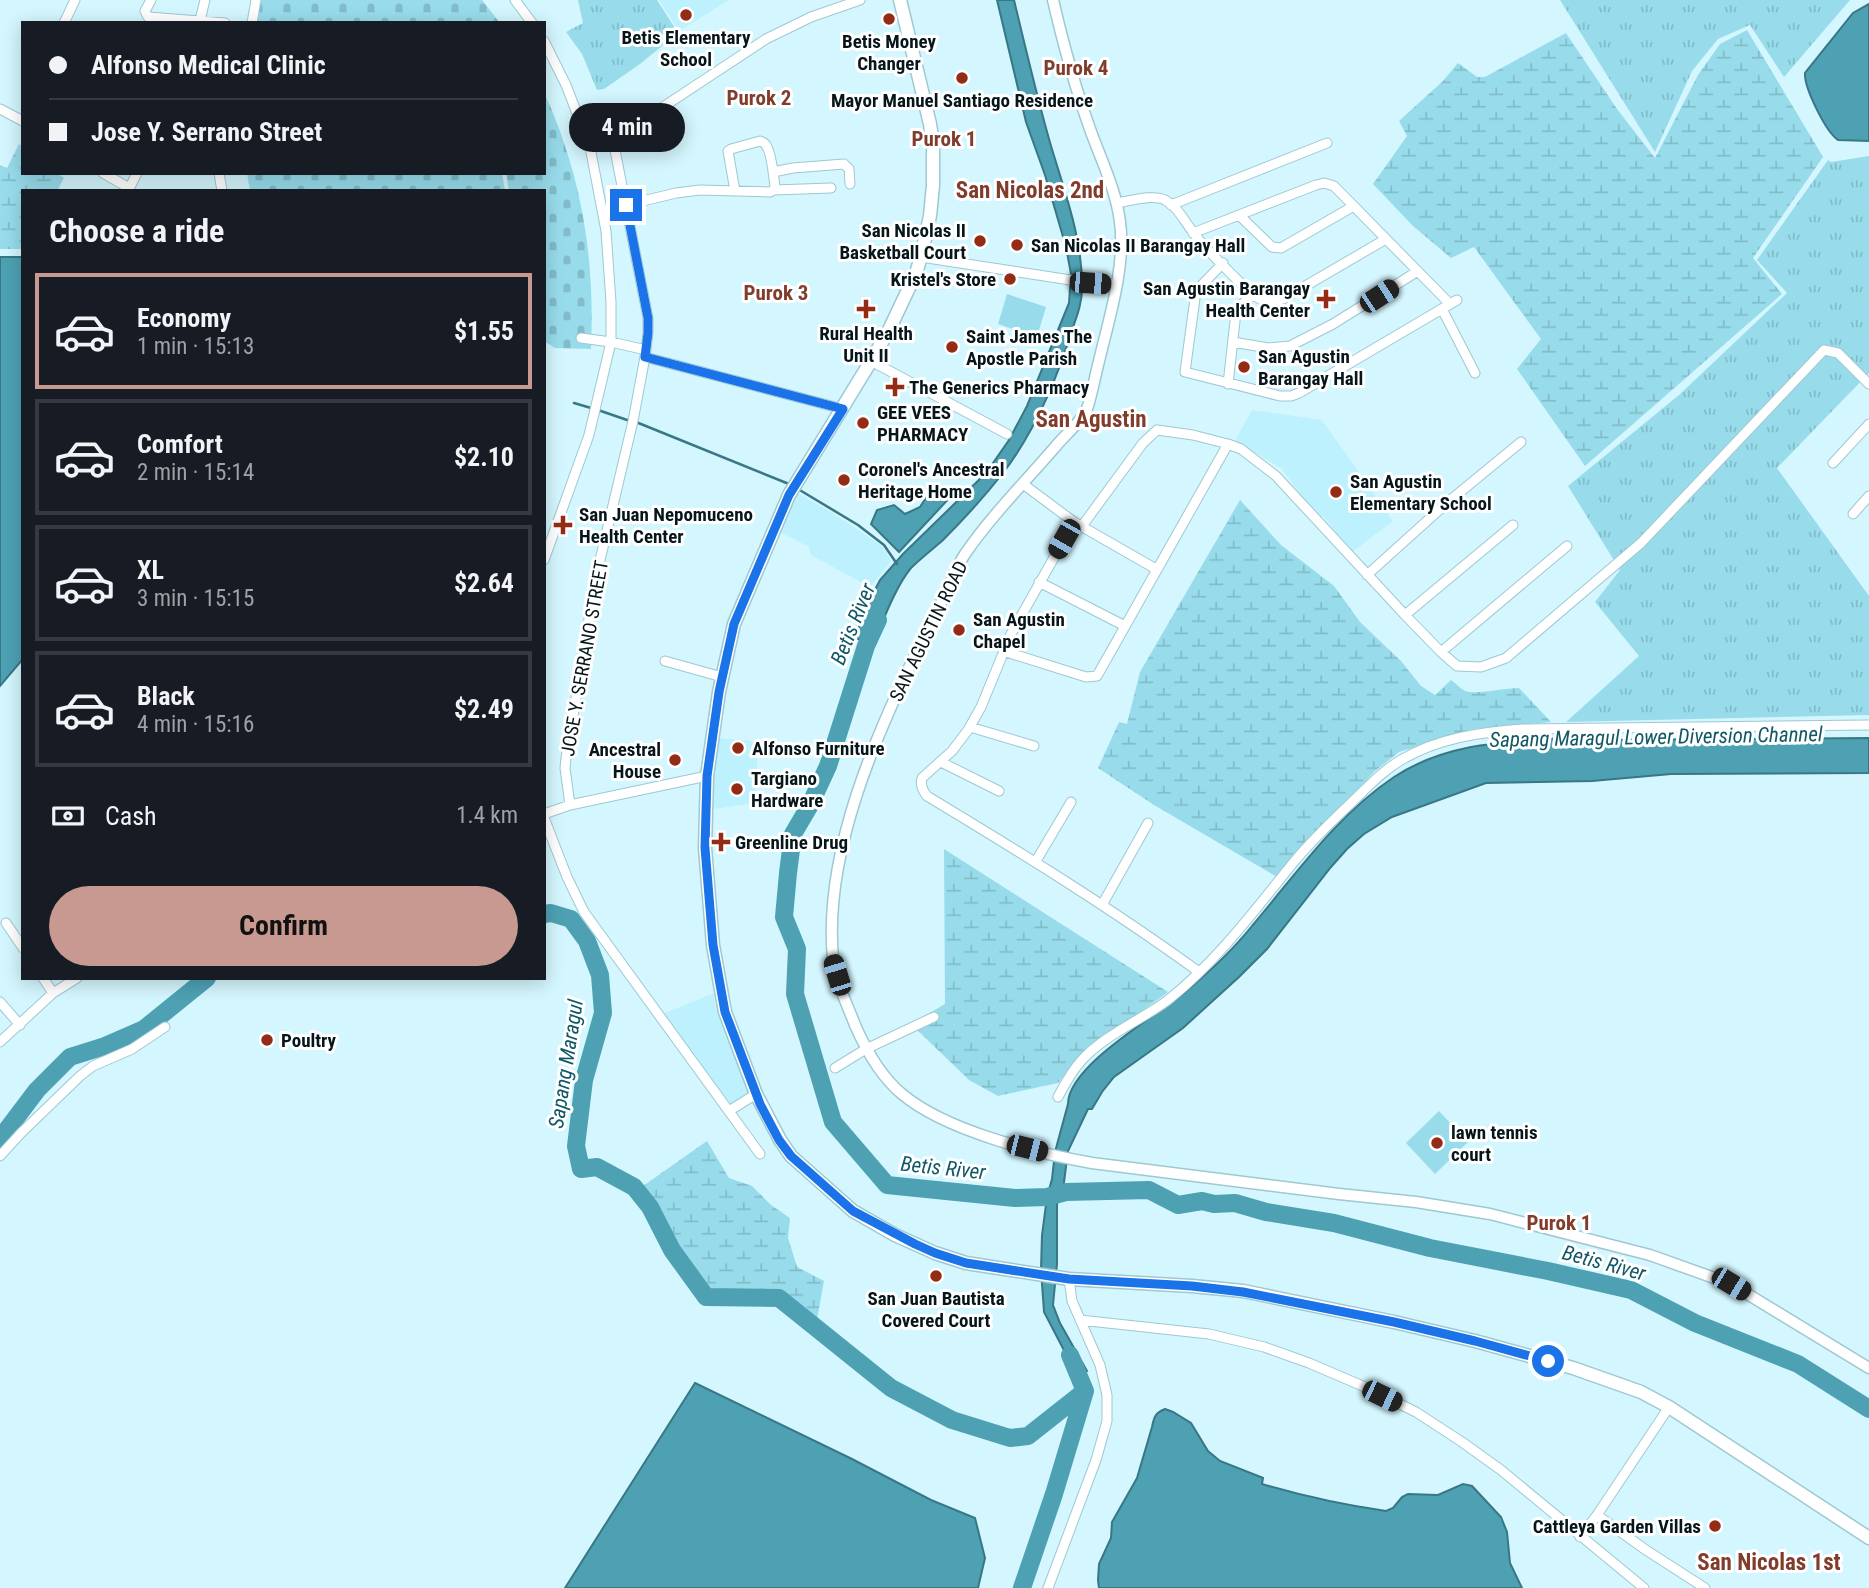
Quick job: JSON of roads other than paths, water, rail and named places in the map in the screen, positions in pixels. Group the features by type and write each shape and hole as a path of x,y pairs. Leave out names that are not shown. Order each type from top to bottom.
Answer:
{"main road":[{"path":"900,0 933,145 930,216 921,257 916,273 872,361 789,495 734,624 722,677 707,776 705,848 713,945 725,1012 756,1094 779,1140 791,1156 853,1211 895,1235 966,1263 1065,1279 1192,1286 1243,1292 1475,1341 1573,1368 1641,1392 1869,1538"}],"street":[{"path":"66,21 75,0"},
{"path":"151,0 145,11 148,17 209,21"},
{"path":"201,20 205,0"},
{"path":"252,21 256,0"},
{"path":"515,0 531,21"},
{"path":"590,147 613,140 766,39 811,17 860,0"},
{"name":"SAN AGUSTIN ROAD","path":"1053,0 1090,129 1117,203 1121,247 1116,284 1086,412 963,556 901,681 856,797 835,890 833,961 866,1049 899,1093 916,1105 984,1136 1073,1159 1416,1202 1490,1214 1650,1255 1731,1284 1869,1368"},
{"path":"546,45 566,85 590,147 609,250 611,342 589,435 546,554"},
{"path":"0,109 21,117"},
{"name":"JOSE Y. SERRANO STREET","path":"570,805 565,768 596,577 646,354 648,318 613,140"},
{"path":"735,191 728,151 760,141 767,146 774,190"},
{"path":"1171,205 1326,143"},
{"path":"773,172 844,164 849,169 850,184"},
{"path":"107,175 128,189"},
{"path":"1193,233 1324,183 1334,186 1450,305 1475,373"},
{"path":"626,205 699,190 770,192 831,188"},
{"path":"1117,203 1163,199 1183,217 1193,233 1254,295 1268,302 1283,299 1386,239"},
{"path":"1239,215 1272,247 1277,248 1352,206"},
{"path":"921,257 1090,283 1116,284"},
{"path":"1223,263 1196,291 1185,373 1280,396 1299,393 1450,305"},
{"path":"1233,342 1268,348 1290,346 1332,324 1418,271"},
{"path":"1228,384 1236,313 1254,295"},
{"path":"581,338 611,342 843,409"},
{"path":"1199,972 1036,861 927,796 921,784 922,778 952,751 970,727 1003,651 1039,582 1078,524 1143,443 1157,430 1193,435 1241,449 1276,475 1441,652 1457,666 1481,667 1506,658 1641,543 1824,350 1838,353 1869,384"},
{"path":"872,361 1007,435"},
{"path":"1833,463 1869,424"},
{"path":"1367,575 1448,502 1521,442"},
{"path":"1003,651 1075,674 1092,678 1097,676 1228,444"},
{"path":"1023,484 1078,524 1156,569"},
{"path":"1853,514 1869,496"},
{"path":"1405,615 1513,525"},
{"path":"1441,652 1567,546"},
{"path":"1039,582 1125,626"},
{"path":"664,662 722,677"},
{"path":"1058,1097 1083,1059 1168,1000 1199,972 1248,920 1294,861 1331,822 1379,776 1401,760 1449,740 1474,734 1523,729 1869,725"},
{"path":"970,727 1034,746"},
{"path":"941,762 999,791"},
{"path":"546,815 570,805 707,776"},
{"path":"1036,861 1071,802"},
{"path":"546,822 566,877 584,912 760,1154"},
{"path":"1102,905 1148,823"},
{"path":"6,923 19,937"},
{"path":"44,980 53,993"},
{"path":"0,1042 53,993 74,980"},
{"path":"0,1002 20,1025"},
{"path":"835,1068 866,1049 934,1017"},
{"path":"0,1156 20,1133 80,1076 93,1066 132,1049 165,1027"},
{"path":"729,1111 756,1094"},
{"path":"1048,1588 1096,1460 1107,1420 1107,1395 1101,1366 1065,1279"},
{"path":"1080,1320 1209,1334 1264,1347 1365,1387 1416,1412 1462,1442 1644,1588"},
{"path":"1580,1537 1597,1516 1668,1407"},
{"path":"1597,1516 1705,1588"}],"waterway":[{"path":"574,403 591,408"},
{"path":"598,410 630,421"},
{"path":"636,422 789,484"},
{"path":"798,489 858,525 884,545 897,564"},
{"name":"Betis River","path":"878,620 866,646 828,766 793,834 784,917 797,949 795,994 833,1122 887,1185 1015,1198 1047,1197 1066,1192 1149,1190 1178,1205 1202,1201 1214,1204 1235,1203 1266,1212 1334,1223 1430,1248 1548,1271 1631,1290 1695,1323 1798,1364 1869,1409"},
{"name":"Sapang Maragul","path":"546,914 571,919 587,941 600,975 603,1013 584,1080 576,1146 581,1169 597,1167 634,1187 650,1207 672,1250 706,1297 779,1298 891,1388 952,1420 1010,1438 1028,1436 1085,1391"},
{"name":"Sapang Maragul","path":"0,1139 37,1090 70,1057 144,1029 205,980"},
{"name":"Sapang Maragul Lower Diversion Channel","path":"1070,1355 1085,1391"},
{"path":"1022,1588 1085,1391"}],"place":[{"name":"Betis Elementary School","path":"686,15"},
{"name":"Betis Money Changer","path":"889,19"},
{"name":"Mayor Manuel Santiago Residence","path":"962,78"},
{"name":"San Nicolas II Basketball Court","path":"980,241"},
{"name":"San Nicolas II Barangay Hall","path":"1017,245"},
{"name":"Kristel's Store","path":"1010,279"},
{"name":"San Agustin Barangay Health Center","path":"1326,299"},
{"name":"Rural Health Unit II","path":"866,309"},
{"name":"Saint James The Apostle Parish","path":"952,347"},
{"name":"San Agustin Barangay Hall","path":"1244,367"},
{"name":"The Generics Pharmacy","path":"895,387"},
{"name":"GEE VEES PHARMACY","path":"863,423"},
{"name":"Coronel's Ancestral Heritage Home","path":"844,480"},
{"name":"San Agustin Elementary School","path":"1336,492"},
{"name":"San Juan Nepomuceno Health Center","path":"563,525"},
{"name":"San Agustin Chapel","path":"959,630"},
{"name":"Alfonso Furniture","path":"738,748"},
{"name":"Ancestral House","path":"675,760"},
{"name":"Targiano Hardware","path":"737,789"},
{"name":"Greenline Drug","path":"721,842"},
{"name":"Poultry","path":"267,1040"},
{"name":"lawn tennis court","path":"1437,1143"},
{"name":"San Juan Bautista Covered Court","path":"936,1276"},
{"name":"Cattleya Garden Villas","path":"1715,1526"}],"district":[{"name":"Purok 4","path":"1076,68"},
{"name":"Purok 2","path":"759,98"},
{"name":"Purok 1","path":"944,139"},
{"name":"San Nicolas 2nd","path":"1030,190"},
{"name":"Purok 3","path":"776,293"},
{"name":"San Agustin","path":"1091,419"},
{"name":"Purok 1","path":"1559,1223"},
{"name":"San Nicolas 1st","path":"1769,1562"}]}
